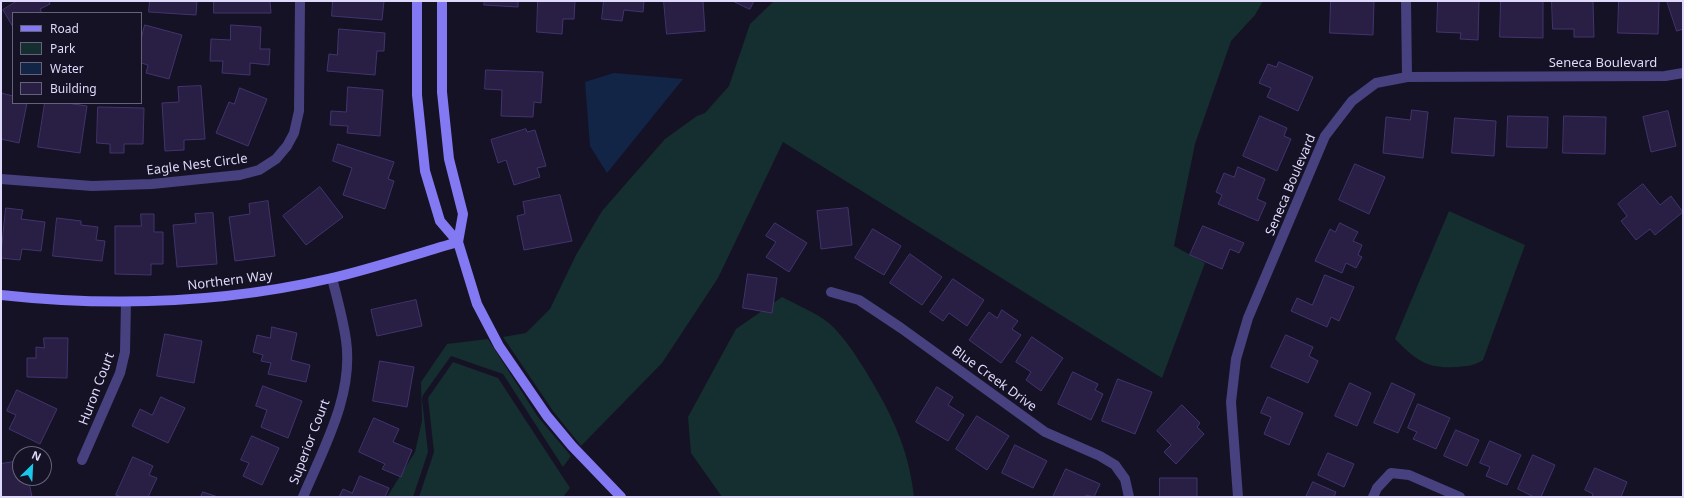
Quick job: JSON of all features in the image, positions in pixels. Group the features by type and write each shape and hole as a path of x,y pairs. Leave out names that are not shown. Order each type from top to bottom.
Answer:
{"street":[{"name":"Eagle Nest Circle","path":"1,179 92,186 152,184 240,175 259,170 276,159 287,146 294,133 299,111 300,1"},
{"path":"417,1 417,95 425,170 440,221 458,242 477,304 499,346 516,372 547,416 572,446 618,494 630,497"},
{"path":"442,1 442,92 449,158 463,214 458,242"},
{"path":"1406,1 1407,77"},
{"name":"Seneca Boulevard","path":"1238,497 1230,402 1236,360 1248,318 1325,136 1352,101 1376,83 1407,77 1665,76 1683,73"},
{"name":"Northern Way","path":"1,295 45,300 126,302 209,299 332,278 458,242"},
{"name":"Superior Court","path":"303,497 337,416 345,379 346,341 332,278"},
{"name":"Blue Creek Drive","path":"831,292 859,300 901,328 1045,432 1100,456 1114,465 1125,479 1129,497"},
{"name":"Huron Court","path":"82,460 120,373 125,352 126,302"},
{"path":"1373,497 1377,488 1391,473 1409,475 1460,497"}],"green space":[{"path":"774,1 1263,1 1255,15 1231,41 1195,144 1174,246 1205,263 1162,378 783,142 718,278 662,363 581,446 553,411 503,337 526,333 550,309 576,255 602,211 665,139 697,116 705,113 729,86 750,24"},
{"path":"1449,211 1525,245 1483,360 1470,365 1456,367 1437,366 1422,361 1415,357 1395,339"},
{"path":"782,297 813,313 830,324 845,340 857,358 874,385 897,430 908,462 914,497 722,497 691,453 688,417 736,329"},
{"path":"488,339 538,417 571,456 563,467 503,374 451,356 423,395 422,399 428,452 413,497 387,497 415,452 422,421 421,382 447,344"},
{"path":"453,362 498,378 570,488 563,497 419,497 434,452 428,398"}],"water":[{"path":"614,73 683,79 607,173 590,146 585,82"}],"building":[{"path":"17,1 49,1 50,4 40,9 42,12 12,12 12,25 3,10"},
{"path":"150,1 197,1 196,15 149,12"},
{"path":"214,1 270,1 271,13 214,13"},
{"path":"333,1 384,1 382,20 332,16"},
{"path":"485,1 518,1 518,7 484,5"},
{"path":"538,1 575,1 574,19 563,19 562,34 537,32"},
{"path":"604,1 644,1 643,12 624,10 622,21 602,19"},
{"path":"664,1 703,1 705,31 667,34"},
{"path":"733,1 754,1 750,9"},
{"path":"1331,1 1374,1 1373,35 1330,33"},
{"path":"1438,1 1479,1 1478,40 1460,39 1461,33 1437,32"},
{"path":"1501,1 1543,1 1543,38 1500,37"},
{"path":"1552,1 1593,1 1594,37 1574,37 1574,29 1553,29"},
{"path":"1619,1 1659,1 1658,34 1618,33"},
{"path":"1667,1 1683,1 1683,29 1677,31"},
{"path":"145,25 182,35 169,79 146,73 148,65 142,63 142,36"},
{"path":"231,25 261,27 260,49 270,49 269,65 250,63 250,75 222,73 223,61 210,61 211,39 230,40"},
{"path":"339,29 385,33 384,51 377,51 375,75 327,71 329,54 337,55"},
{"path":"1279,62 1313,77 1298,111 1267,97 1271,88 1259,83 1268,64 1276,67"},
{"path":"486,70 543,72 541,103 534,102 533,117 501,116 502,90 485,89"},
{"path":"201,86 205,139 184,140 184,150 165,151 162,103 179,102 178,87"},
{"path":"348,87 383,90 380,136 347,133 348,126 330,125 331,111 346,112"},
{"path":"240,88 267,99 248,146 216,133 229,102 234,104"},
{"path":"1,93 12,96 12,104 27,104 19,143 1,139"},
{"path":"45,104 74,104 87,106 80,153 38,147"},
{"path":"98,107 144,108 143,144 124,144 124,153 110,153 110,144 97,143"},
{"path":"1412,110 1428,112 1423,158 1383,153 1386,117 1410,120"},
{"path":"1668,111 1676,146 1651,152 1643,117"},
{"path":"1260,116 1287,128 1284,136 1291,139 1277,171 1243,156"},
{"path":"1508,116 1548,117 1547,148 1507,147"},
{"path":"1564,116 1606,117 1605,154 1563,153"},
{"path":"1455,118 1496,121 1494,156 1452,153"},
{"path":"526,129 527,132 535,130 546,166 537,168 540,177 514,185 506,160 498,163 491,140"},
{"path":"338,144 394,162 388,179 394,181 385,209 343,195 352,168 333,161"},
{"path":"1355,164 1385,177 1369,214 1339,200"},
{"path":"1238,167 1265,179 1257,199 1266,203 1258,221 1218,204 1222,195 1216,192 1224,173 1234,177"},
{"path":"1643,184 1660,205 1671,196 1683,212 1655,235 1650,229 1636,240 1621,221 1627,216 1618,204"},
{"path":"320,187 343,217 306,245 283,216"},
{"path":"560,195 572,241 524,250 517,216 525,214 523,202"},
{"path":"268,201 275,256 235,261 229,217 250,214 249,204"},
{"path":"6,208 23,210 21,219 45,222 41,251 22,249 20,260 1,258"},
{"path":"848,208 852,245 821,249 817,211"},
{"path":"213,213 217,264 177,267 173,225 196,223 195,214"},
{"path":"141,214 154,214 154,232 163,232 163,264 151,264 151,275 115,274 115,226 141,226"},
{"path":"57,218 81,221 81,225 98,227 96,240 105,241 102,261 53,256"},
{"path":"775,223 807,243 789,272 766,257 776,242 766,236"},
{"path":"1340,223 1358,232 1353,241 1362,245 1358,255 1362,257 1356,268 1346,263 1342,273 1315,261 1330,229 1335,232"},
{"path":"1203,226 1244,243 1239,253 1230,249 1222,269 1190,255"},
{"path":"873,229 901,246 884,275 855,258"},
{"path":"910,254 942,277 922,305 890,283"},
{"path":"748,274 777,278 772,313 743,308"},
{"path":"1325,275 1354,287 1339,321 1331,317 1327,327 1291,311 1297,298 1312,305"},
{"path":"953,279 984,300 967,326 949,313 943,321 930,312"},
{"path":"416,300 422,326 377,336 371,310"},
{"path":"1002,310 1018,321 1012,329 1021,335 1001,363 969,340 989,312 997,318"},
{"path":"272,327 297,333 291,360 310,365 306,382 268,374 271,363 261,361 263,355 253,352 257,335 270,338"},
{"path":"165,334 202,341 194,383 157,376"},
{"path":"1286,335 1313,347 1309,356 1318,361 1308,383 1271,367"},
{"path":"1032,337 1063,358 1041,391 1026,380 1031,372 1016,362"},
{"path":"44,338 68,338 67,378 27,377 27,358 36,358 36,347 44,348"},
{"path":"380,361 414,367 407,407 373,401"},
{"path":"1073,372 1098,384 1095,390 1103,394 1091,420 1058,404"},
{"path":"1118,379 1152,392 1135,434 1102,421"},
{"path":"1350,383 1371,393 1357,426 1335,416"},
{"path":"1392,383 1415,394 1398,433 1374,423"},
{"path":"263,386 302,401 288,438 261,427 267,410 256,406"},
{"path":"937,387 953,397 948,405 964,415 948,441 916,422"},
{"path":"17,390 57,409 40,444 9,429 16,415 7,411"},
{"path":"161,397 185,408 168,443 132,426 140,409 152,415"},
{"path":"1268,397 1303,413 1289,445 1264,434 1271,417 1261,413"},
{"path":"1418,404 1450,418 1436,449 1413,439 1417,432 1408,428"},
{"path":"1182,405 1200,423 1197,427 1204,434 1176,464 1164,452 1171,445 1157,431"},
{"path":"977,416 1009,436 987,470 956,449"},
{"path":"374,418 399,429 393,442 412,450 401,477 382,469 385,464 359,452"},
{"path":"1456,430 1479,440 1467,466 1444,456"},
{"path":"252,436 279,448 262,485 243,476 249,463 241,460"},
{"path":"1490,441 1521,455 1507,485 1486,476 1490,467 1480,463"},
{"path":"1015,445 1047,461 1033,488 1002,473"},
{"path":"1328,453 1354,464 1344,487 1318,475"},
{"path":"1533,455 1555,465 1541,497 1534,497 1518,489"},
{"path":"133,457 153,466 149,475 157,478 148,497 121,497 116,495"},
{"path":"12,462 12,486 30,486 32,497 1,497 1,464"},
{"path":"1595,468 1627,482 1621,497 1592,497 1593,494 1585,490"},
{"path":"1066,469 1100,484 1094,497 1086,495 1085,497 1053,497"},
{"path":"360,476 389,488 385,497 339,497 343,489 352,493"},
{"path":"1160,478 1197,478 1197,497 1160,497"},
{"path":"1313,482 1336,492 1334,497 1306,497"},
{"path":"203,492 218,497 201,497"}]}
